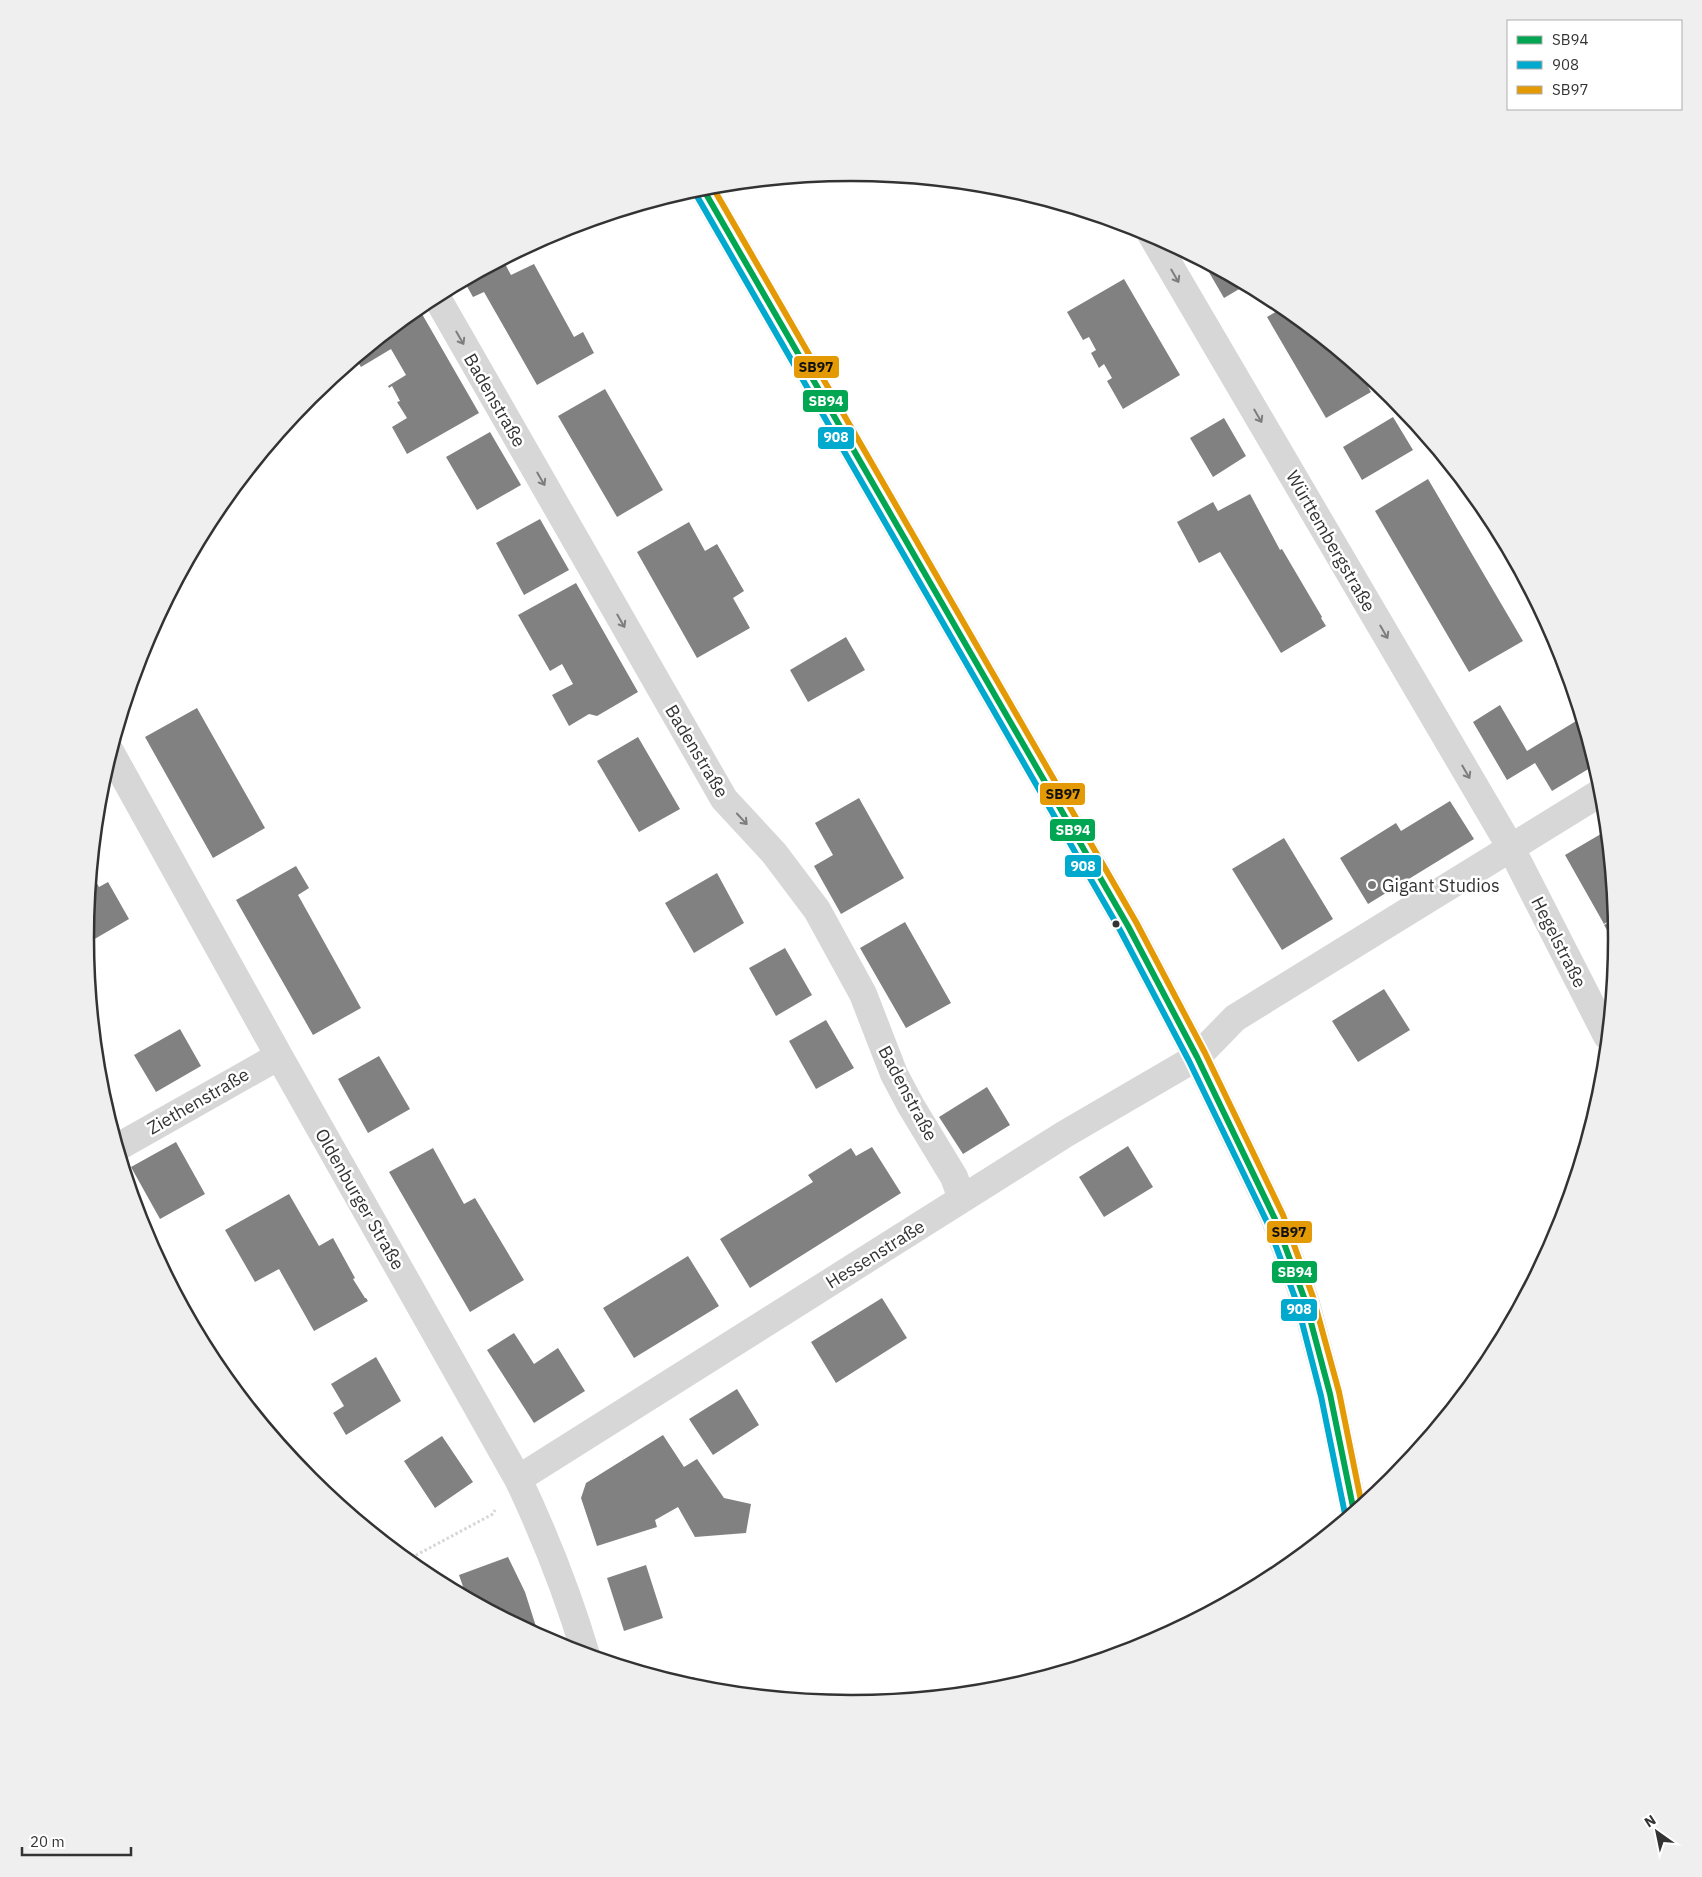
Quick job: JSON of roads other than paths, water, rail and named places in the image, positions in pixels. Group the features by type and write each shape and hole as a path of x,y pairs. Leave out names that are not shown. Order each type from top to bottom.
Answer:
{"street":[{"path":"707,195 1128,926 1197,1057 1275,1219 1305,1300 1330,1394 1353,1505"},
{"name":"Württembergstraße","path":"1158,247 1511,848"},
{"name":"Badenstraße","path":"440,303 724,800 774,853 817,910 863,994 894,1074 954,1177 962,1199"},
{"name":"Oldenburger Straße","path":"115,761 279,1056 518,1479 541,1527 583,1647"},
{"name":"Hessenstraße","path":"518,1479 1065,1134 1197,1057 1235,1018 1595,796"},
{"name":"Hegelstraße","path":"1511,848 1603,1028"},
{"name":"Ziethenstraße","path":"123,1144 279,1056"}],"place":[{"name":"Gigant Studios","path":"1372,885"}]}
